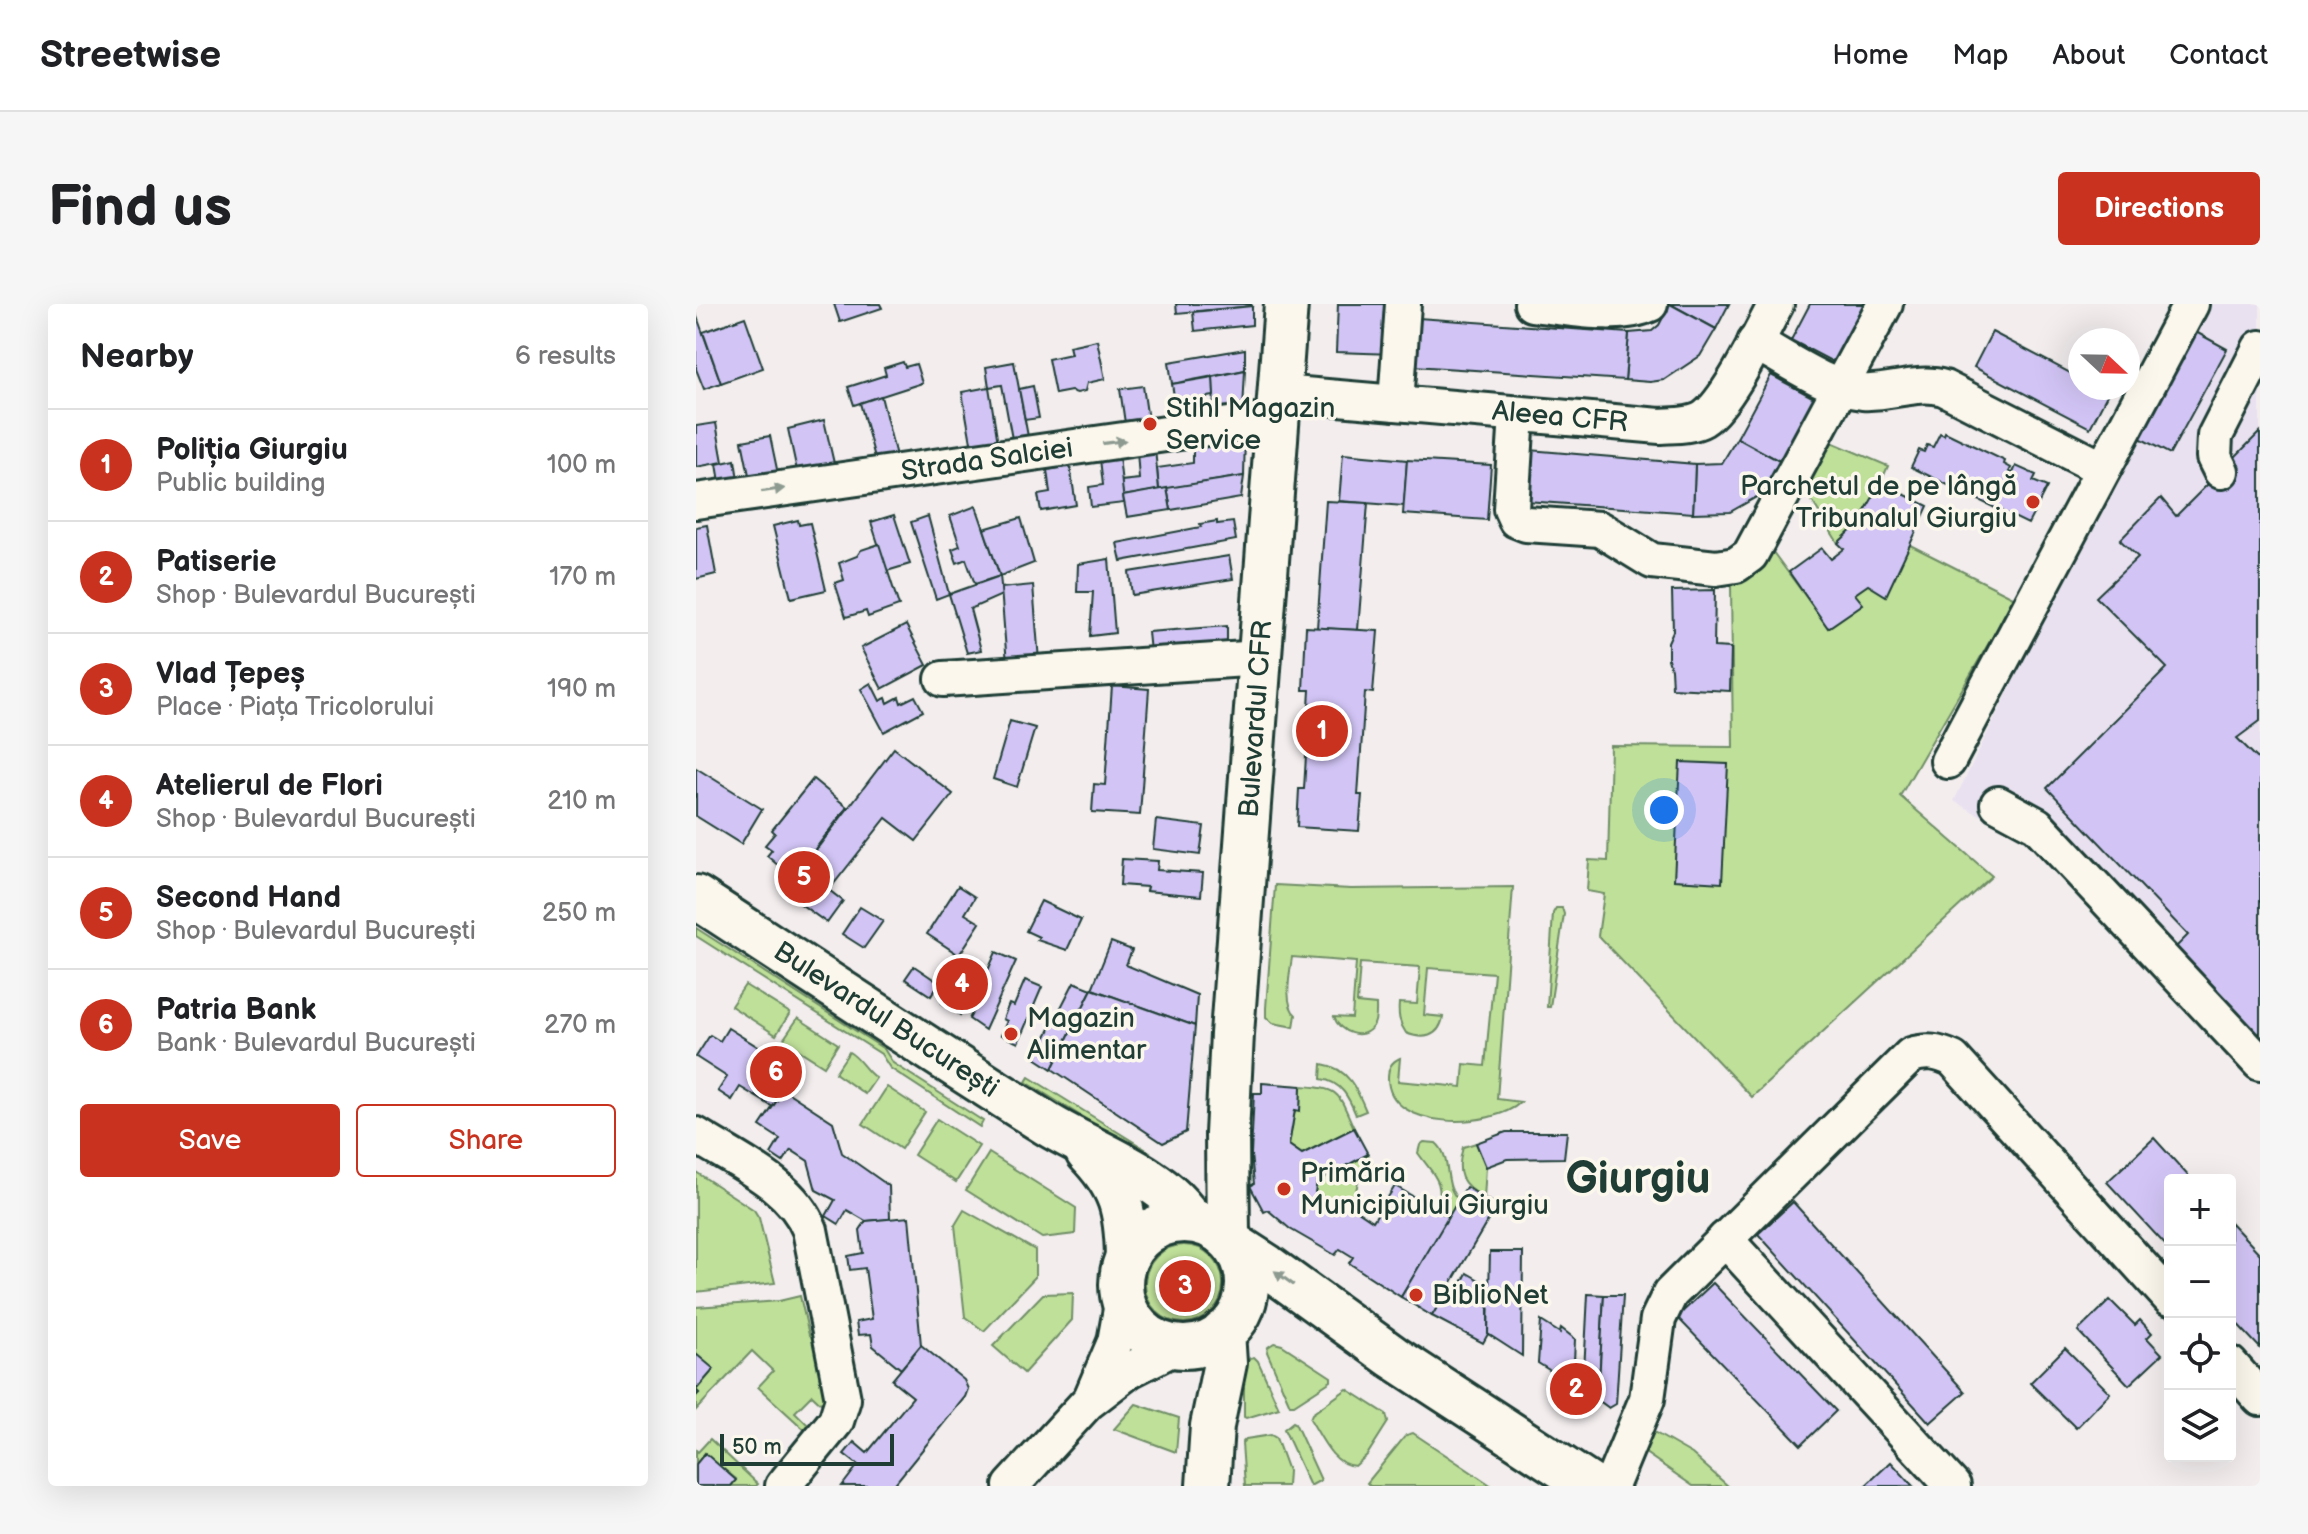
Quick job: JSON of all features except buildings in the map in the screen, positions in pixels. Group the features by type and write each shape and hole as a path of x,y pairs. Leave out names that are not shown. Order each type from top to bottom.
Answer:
{"main road":[{"name":"Bulevardul CFR","path":"1212,1232 1227,1134 1286,304"},
{"name":"Bulevardul București","path":"696,897 1077,1143 1160,1187 1212,1232 1267,1266 1393,1357 1591,1486"},
{"name":"Bulevardul București","path":"1077,1143 1105,1172 1119,1195 1126,1218 1127,1257"},
{"path":"1208,1486 1212,1426 1230,1325 1245,1297 1247,1283 1243,1263 1212,1232 1170,1222 1156,1227 1139,1240 1127,1257 1122,1277 1123,1298 1131,1317 1140,1328 1157,1340 1181,1346 1205,1343 1230,1325"},
{"name":"Bulevardul București","path":"1230,1325 1265,1310 1293,1315 1393,1357"},
{"path":"1181,1346 1200,1379 1212,1426"}],"street":[{"path":"1396,403 1403,304"},
{"path":"1532,304 1619,311 1636,310 1650,304"},
{"name":"Aleea CFR","path":"1280,406 1396,403 1660,426 1682,425 1702,419 1721,401 1776,304"},
{"path":"1517,414 1511,509 1516,520 1526,524 1591,527 1612,534 1652,561 1716,568 1736,565 1750,555 1885,304"},
{"path":"1948,761 2191,304"},
{"path":"1755,342 1841,388 1862,392 1925,386 1944,388 2103,469"},
{"path":"2221,471 2214,457 2215,436 2260,348"},
{"name":"Strada Salciei","path":"696,501 1280,406"},
{"path":"943,679 1261,658"},
{"path":"1998,804 2037,825 2260,1063"},
{"path":"1611,1486 1647,1399 1658,1319 1670,1294 1911,1055 1922,1051 1953,1059 2164,1291"},
{"path":"696,1135 790,1198 803,1212 810,1230 843,1399 836,1421 783,1486"},
{"path":"1725,1239 1953,1486"},
{"path":"1087,1403 1109,1360 1123,1298"},
{"path":"1011,1486 1087,1403 1130,1370 1181,1346"},
{"path":"2236,1371 2260,1398"}],"shaded area":[{"path":"2205,304 2260,304 2260,1084 2029,843 1954,801 2128,449"}],"green space":[{"path":"1829,441 1888,466 1868,508 1838,543 1804,488"},
{"path":"1910,545 2015,598 1900,796 1992,876 1752,1097 1598,936 1604,894 1587,891 1589,860 1608,861 1611,746 1733,747 1731,584 1751,576 1770,548 1828,627 1862,604 1855,594"},
{"path":"1275,885 1351,889 1513,887 1497,1099 1521,1102 1507,1111 1488,1117 1467,1121 1444,1120 1405,1108 1393,1096 1388,1078 1394,1061 1400,1058 1398,1081 1462,1087 1464,1064 1485,1066 1494,973 1428,968 1424,1015 1443,1017 1438,1029 1424,1037 1406,1033 1399,1015 1399,1003 1417,1004 1420,967 1360,963 1357,1003 1376,1005 1376,1016 1368,1031 1357,1034 1346,1031 1334,1017 1352,1018 1356,962 1292,957 1288,996 1296,1015 1294,1027 1273,1023 1266,1017"},
{"path":"1556,908 1562,908 1564,914 1550,1007 1547,1007 1553,913"},
{"path":"696,928 884,1049 893,1063 983,1121 980,1127 890,1068 881,1054 696,936"},
{"path":"745,985 790,1013 776,1035 731,1006"},
{"path":"798,1018 838,1044 824,1066 783,1040"},
{"path":"849,1052 876,1078 865,1094 835,1073"},
{"path":"1322,1064 1345,1075 1366,1111 1356,1115 1339,1087 1321,1079"},
{"path":"1029,1077 1150,1152 1147,1157 1026,1082"},
{"path":"1301,1086 1332,1091 1341,1100 1354,1128 1302,1154 1289,1145 1295,1110 1300,1110"},
{"path":"887,1087 925,1112 901,1149 863,1124"},
{"path":"937,1119 979,1146 956,1182 914,1155"},
{"path":"1424,1142 1436,1143 1441,1149 1451,1187 1459,1200 1449,1217 1438,1211 1439,1185 1418,1153"},
{"path":"1476,1143 1486,1167 1484,1198 1465,1183 1460,1172 1463,1147"},
{"path":"989,1153 1076,1208 1075,1234 1042,1238 966,1190"},
{"path":"1368,1154 1375,1168 1358,1181 1354,1202 1358,1211 1346,1203 1342,1209 1315,1192 1317,1182"},
{"path":"696,1172 754,1210 759,1218 775,1283 696,1292"},
{"path":"964,1210 1035,1250 1035,1277 984,1331 965,1317 955,1225"},
{"path":"1184,1245 1199,1248 1212,1256 1220,1269 1223,1284 1220,1299 1212,1312 1199,1320 1184,1323 1169,1320 1156,1312 1148,1299 1145,1284 1148,1269 1156,1256 1169,1248"},
{"path":"1073,1293 1072,1320 1024,1373 993,1346 1043,1294"},
{"path":"800,1296 809,1335 820,1333 827,1409 812,1395 795,1412 810,1427 806,1431 758,1387 773,1371 752,1351 696,1410 696,1396 699,1393 696,1390 696,1307 779,1301"},
{"path":"1274,1343 1331,1377 1331,1381 1290,1405 1267,1352"},
{"path":"1254,1357 1279,1408 1246,1418 1244,1368"},
{"path":"1347,1389 1386,1414 1388,1422 1367,1455 1355,1466 1340,1461 1334,1455 1310,1419 1312,1414"},
{"path":"1136,1404 1179,1418 1176,1452 1114,1429"},
{"path":"1293,1422 1321,1480 1310,1486 1284,1429"},
{"path":"1645,1427 1692,1454 1728,1486 1693,1486 1641,1450"},
{"path":"1413,1433 1492,1486 1370,1486 1367,1483 1406,1435"},
{"path":"1271,1435 1276,1438 1288,1471 1287,1486 1245,1486 1242,1443 1246,1439"},
{"path":"710,1439 758,1484 731,1486 736,1479 705,1454 696,1464 696,1450 698,1452"}],"place":[{"name":"Stihl Magazin Service","path":"1150,424"},
{"name":"Parchetul de pe lângă Tribunalul Giurgiu","path":"2033,502"},
{"name":"Poliția Giurgiu","path":"1322,731"},
{"name":"Second Hand","path":"804,877"},
{"name":"Atelierul de Flori","path":"962,984"},
{"name":"Magazin Alimentar","path":"1011,1034"},
{"name":"Patria Bank","path":"776,1072"},
{"name":"Primăria Municipiului Giurgiu","path":"1284,1189"},
{"name":"Vlad Țepeș","path":"1185,1286"},
{"name":"BiblioNet","path":"1416,1295"},
{"name":"Patiserie","path":"1576,1389"}],"district":[{"name":"Giurgiu","path":"1638,1179"}]}
